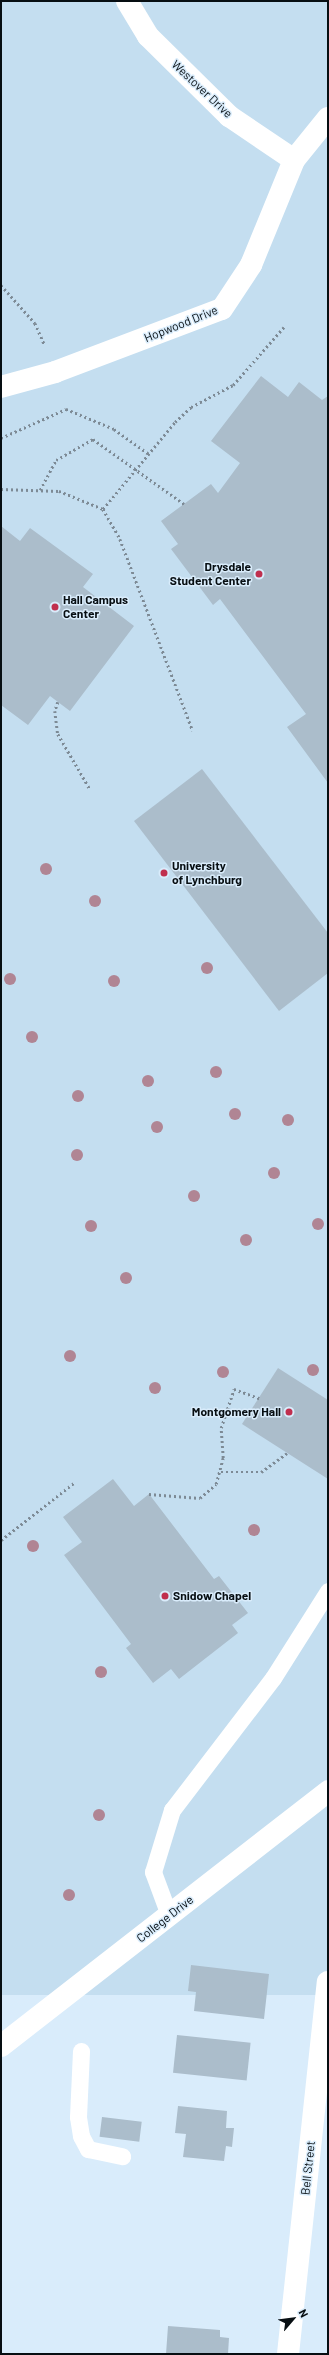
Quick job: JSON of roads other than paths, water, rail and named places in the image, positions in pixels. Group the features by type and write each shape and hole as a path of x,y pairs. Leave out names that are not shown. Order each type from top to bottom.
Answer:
{"street":[{"name":"Westover Drive","path":"127,1 148,36 229,116 294,160"},
{"name":"Hopwood Drive","path":"1,387 55,372 222,309 251,265 294,160 328,118"},
{"name":"College Drive","path":"1,2046 328,1791"},
{"name":"Bell Street","path":"288,2354 328,1982"}],"lane":[{"path":"169,1915 153,1872 172,1810 273,1678 328,1591"},
{"path":"81,2051 78,2117 81,2136 88,2149 122,2156"}],"place":[{"name":"Drysdale Student Center","path":"259,574"},
{"name":"Hall Campus Center","path":"55,607"},
{"name":"University of Lynchburg","path":"164,873"},
{"name":"Montgomery Hall","path":"289,1412"},
{"name":"Snidow Chapel","path":"165,1596"}]}
